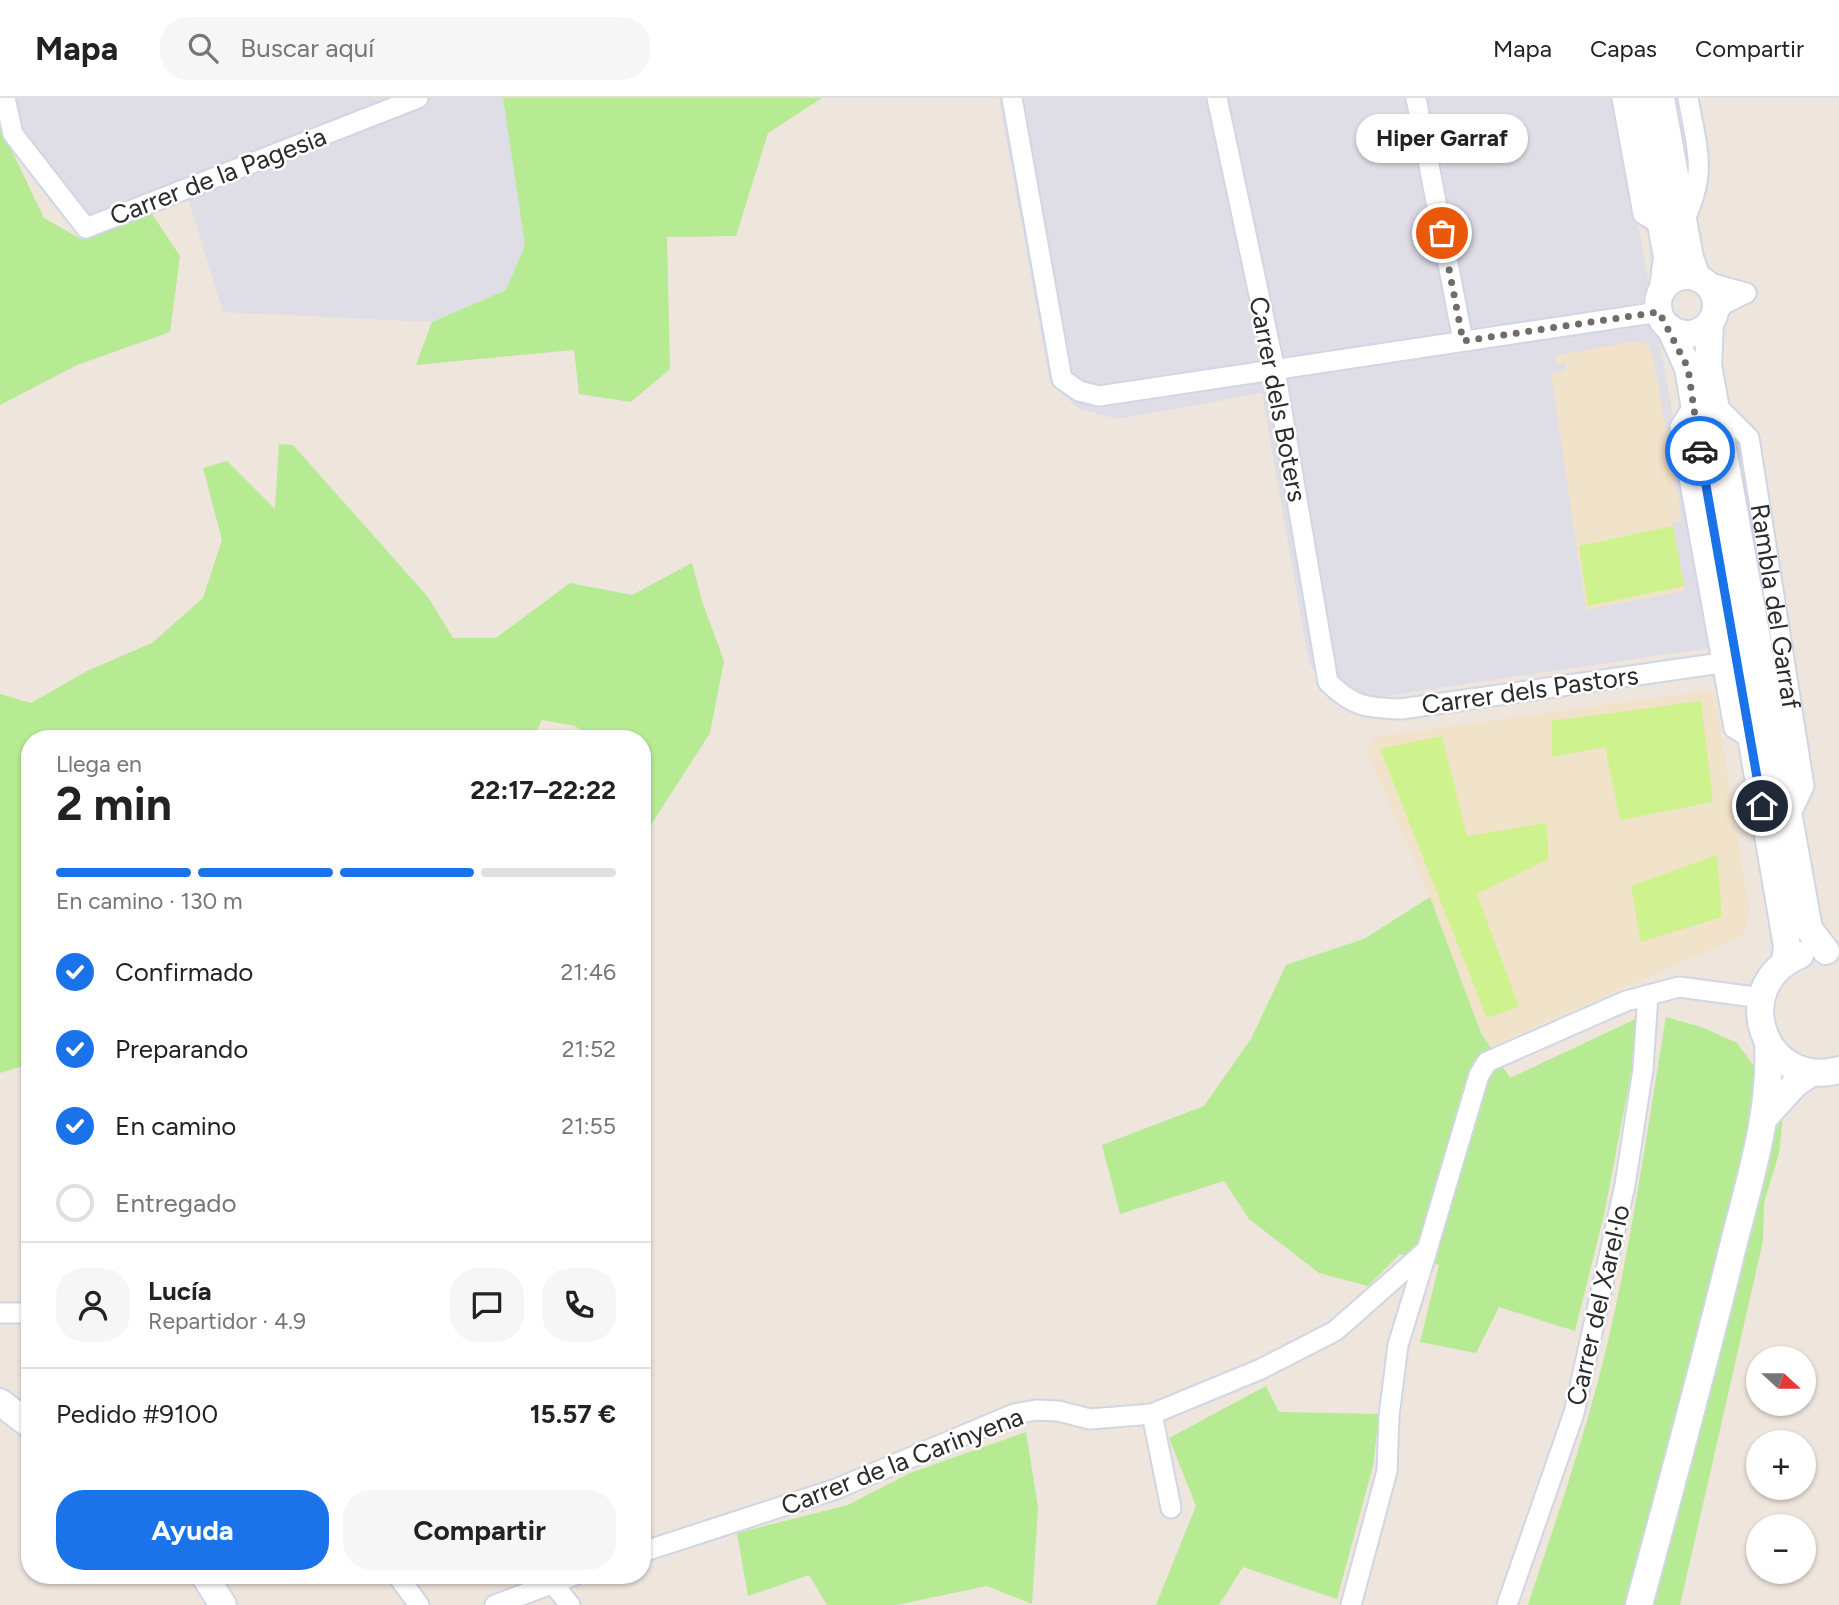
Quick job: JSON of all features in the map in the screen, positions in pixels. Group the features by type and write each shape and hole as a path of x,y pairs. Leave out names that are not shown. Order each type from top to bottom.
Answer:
{"street":[{"name":"Carrer de la Pagesia","path":"5,98 13,134 86,228 418,98"},
{"path":"1012,98 1062,379 1079,391 1100,397 1664,309"},
{"name":"Carrer dels Boters","path":"1217,98 1275,370 1328,682 1342,696"},
{"path":"1416,98 1463,341"},
{"name":"Rambla del Garraf","path":"1622,98 1643,214 1672,224"},
{"name":"Rambla del Garraf","path":"1638,98 1672,224 1702,279"},
{"name":"Rambla del Garraf","path":"1661,98 1672,224 1664,309 1704,407 1789,818 1809,929 1832,953"},
{"name":"Rambla del Garraf","path":"1672,224 1696,196 1701,171 1688,98"},
{"path":"1674,278 1702,279 1714,293 1712,319 1702,330 1686,334 1664,309 1674,278"},
{"name":"Rambla del Garraf","path":"1712,319 1704,407 1750,738 1786,954"},
{"name":"Rambla del Garraf","path":"1704,407 1680,426 1734,728 1750,738"},
{"name":"Carrer dels Pastors","path":"1342,696 1366,708 1401,709 1721,663"},
{"path":"1639,1605 1700,1383 1764,1118 1769,1066 1768,1042 1760,1021 1762,998 1770,978 1786,954 1832,953"},
{"path":"1351,1605 1387,1471 1389,1416 1398,1345 1479,1075 1487,1062 1599,1012 1679,987 1762,998"},
{"name":"Carrer del Xarel·lo","path":"1507,1605 1574,1413 1625,1185 1643,1069 1648,995"},
{"path":"1768,1042 1786,1062 1831,1072"},
{"path":"1764,1118 1795,1084 1831,1072"},
{"name":"Carrer de la Carinyena","path":"651,1549 836,1489 1014,1414 1058,1410 1090,1419 1152,1414 1261,1369 1335,1331 1427,1250"},
{"path":"0,1312 21,1313"},
{"path":"0,1402 21,1418"},
{"path":"1152,1414 1171,1507"},
{"path":"210,1584 223,1605"},
{"path":"404,1584 419,1605"},
{"path":"495,1605 539,1584"},
{"path":"553,1584 570,1605"}],"shaded area":[{"path":"12,98 503,98 525,245 506,290 432,322 223,312 183,182 88,219 19,130"},
{"path":"999,98 1615,98 1715,647 1337,703 1309,663 1262,393 1118,419 1079,409 1050,383"},
{"path":"1633,341 1647,344 1653,356 1682,520 1672,523 1685,591 1586,610 1551,374 1566,370 1565,363 1556,365 1555,356"},
{"path":"1714,690 1749,910 1744,935 1490,1047 1481,1033 1430,897 1367,751 1375,737"}],"green space":[{"path":"503,98 822,98 768,133 736,236 667,237 670,369 631,402 579,394 574,350 416,365 432,322 506,290 525,245"},
{"path":"0,126 44,218 81,239 152,214 180,256 170,332 77,365 0,405"},
{"path":"279,444 293,445 428,597 453,638 496,638 570,583 632,595 692,563 702,601 724,661 710,733 651,825 651,730 581,730 575,726 542,720 537,730 21,730 21,1067 0,1073 0,694 31,703 87,671 152,643 203,598 222,540 203,468 227,461 275,509"},
{"path":"1673,526 1684,586 1588,606 1579,546"},
{"path":"1701,701 1713,802 1620,820 1605,747 1552,757 1552,721"},
{"path":"1442,736 1467,836 1546,823 1549,859 1477,894 1519,1007 1487,1018 1380,749"},
{"path":"1717,855 1722,917 1641,942 1631,886"},
{"path":"1430,897 1481,1033 1510,1078 1642,1016 1604,1215 1575,1331 1499,1307 1476,1353 1420,1342 1439,1265 1400,1254 1368,1286 1319,1273 1249,1219 1224,1181 1120,1214 1102,1145 1204,1106 1251,1039 1286,965 1364,939"},
{"path":"1666,1017 1704,1028 1737,1043 1784,1107 1779,1153 1764,1203 1763,1241 1680,1605 1528,1605 1581,1441 1608,1341 1633,1220"},
{"path":"1266,1386 1279,1412 1379,1414 1373,1466 1337,1599 1243,1567 1219,1605 1156,1605 1196,1506 1169,1438"},
{"path":"1026,1432 1038,1507 1032,1604 987,1586 896,1605 827,1605 809,1575 748,1596 737,1533 848,1505 910,1473"}],"way so far":[{"path":"1442,233 1463,341 1659,312 1670,328 1688,368 1700,451"}],"place":[{"name":"Hiper Garraf","path":"1442,233"}],"route":[{"path":"1700,451 1762,806"}]}
